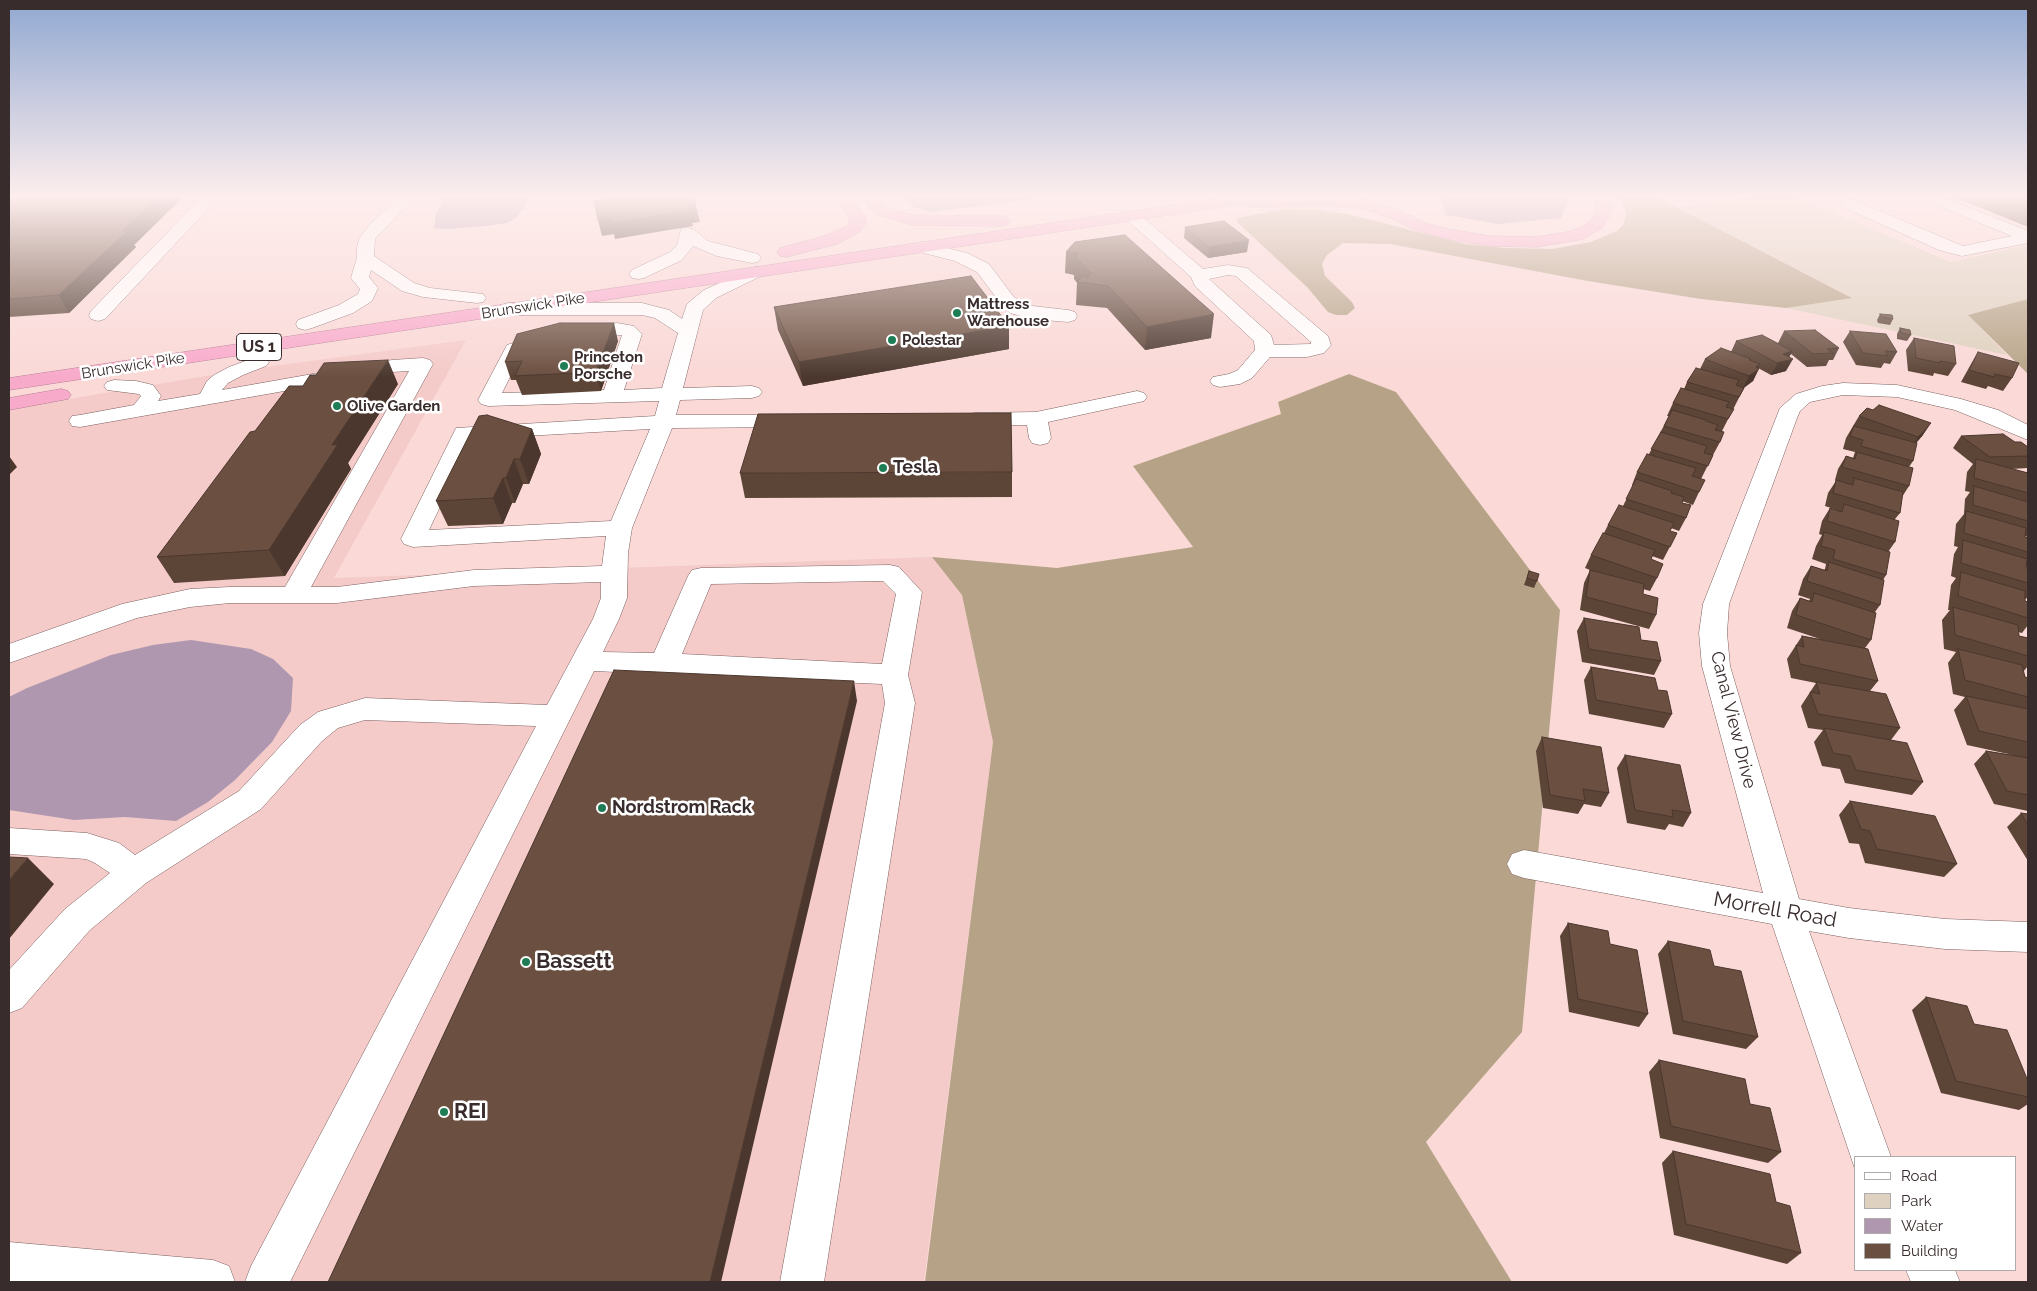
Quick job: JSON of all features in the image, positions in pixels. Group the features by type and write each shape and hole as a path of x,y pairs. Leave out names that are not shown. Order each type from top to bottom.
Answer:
{"highway":[{"name":"Brunswick Pike","path":"9,384 508,309 754,265 774,256"},
{"name":"Brunswick Pike","path":"9,367 638,274 836,256"},
{"path":"9,404 396,340 508,309"}],"street":[{"path":"98,315 154,256"},
{"path":"638,274 675,256"},
{"path":"733,256 754,265"},
{"path":"958,256 983,268 983,283 1017,308 1032,313 1068,316"},
{"path":"1176,256 1199,275 1201,282 1264,339 1265,351 1246,374 1233,380 1220,381"},
{"path":"360,278 366,258 399,282 419,291 477,298"},
{"path":"267,1282 606,619 614,598 615,553 620,528 664,422 694,308 700,301 754,265"},
{"path":"360,278 384,270"},
{"path":"1199,275 1228,270 1241,272 1321,340 1321,345 1317,349 1312,350 1290,352 1265,351"},
{"path":"306,324 346,308 366,297 369,288 360,278"},
{"path":"508,309 642,309 662,314 688,331"},
{"path":"612,396 632,334 627,330 604,330 526,344 514,349 488,400 752,392"},
{"path":"209,397 214,385 221,379 259,362"},
{"path":"80,421 392,366 423,364 293,596"},
{"path":"114,386 146,389 151,396 142,409"},
{"name":"Canal View Drive","path":"1870,1156 1785,911 1716,666 1713,633 1716,604 1791,408 1804,398 1829,391 1870,388 1897,391 1961,405 1990,415 2028,433"},
{"path":"957,419 1038,428 1137,397"},
{"path":"620,528 413,540 464,433 664,422 810,421"},
{"path":"664,663 701,576 890,573 909,592 894,675 900,703 802,1282"},
{"path":"9,654 131,610 154,604 230,595 293,596 353,593 509,576 615,574"},
{"path":"584,661 664,663 894,675"},
{"path":"9,996 78,920 134,873 250,800 311,733 328,720 365,709 556,716"},
{"path":"9,842 87,846 107,853 134,873"},
{"name":"Morrell Road","path":"1524,864 1888,929 2028,937"},
{"path":"9,1264 212,1282"},
{"path":"1929,1271 1938,1282"}],"shaded area":[{"path":"1274,256 1326,256 1322,264 1325,276 1352,302 1355,308 1347,315 1336,315 1328,312 1307,287"},
{"path":"1456,256 1771,256 1852,298 1786,308 1701,299 1588,281"},
{"path":"2028,299 2028,374 1968,315"},
{"path":"466,340 334,578 932,557 962,595 993,742 924,1282 9,1282 9,409 236,371"},
{"path":"1349,374 1396,392 1560,610 1522,1032 1426,1142 1512,1282 925,1282 993,742 962,595 932,557 1057,568 1193,547 1133,466 1281,414 1278,402"}],"green space":[{"path":"1772,256 1937,256 1951,262 1977,256 2028,256 2028,299 1968,315 2007,355 1786,308 1851,297"}],"water":[{"path":"191,640 251,649 273,659 293,678 291,711 272,742 235,780 208,802 176,821 125,817 74,820 9,810 9,697 111,655 153,645"}],"building":[{"path":"9,256 100,256 59,295 9,299"},
{"path":"1149,256 1214,314 1147,327 1108,286 1077,282 1083,276 1088,277 1091,273 1075,257"},
{"path":"971,276 1009,326 799,362 774,307"},
{"path":"1880,314 1892,315 1893,319 1882,317"},
{"path":"560,323 614,323 596,372 515,376 522,361 505,362 517,334"},
{"path":"1900,328 1910,330 1911,335 1901,333"},
{"path":"1815,330 1839,348 1827,349 1833,353 1813,354 1784,331"},
{"path":"1850,331 1886,334 1897,352 1885,351 1888,356 1863,353"},
{"path":"1762,335 1792,351 1783,354 1793,359 1777,363 1736,341"},
{"path":"1914,338 1954,346 1956,364 1916,358"},
{"path":"1721,348 1751,359 1749,360 1760,364 1756,367 1759,369 1749,376 1705,359"},
{"path":"1978,352 2019,363 2012,378 1995,374 1994,377 1969,370"},
{"path":"388,360 332,445 338,444 269,550 157,557 250,432 255,431 289,386 303,386 310,375 316,375 324,363"},
{"path":"1696,368 1739,380 1736,385 1744,388 1739,397 1687,382"},
{"path":"1681,388 1729,402 1726,407 1734,409 1728,419 1673,403"},
{"path":"1879,405 1931,423 1918,437 1859,416 1867,408 1873,410"},
{"path":"1672,410 1718,425 1715,430 1724,432 1720,442 1664,426"},
{"path":"1011,413 1012,472 740,473 758,414"},
{"path":"487,415 532,429 520,459 514,459 506,478 503,478 493,498 436,501 479,416"},
{"path":"1854,426 1917,443 1913,461 1861,446 1863,440 1850,436"},
{"path":"1661,432 1707,446 1704,453 1713,455 1708,466 1651,449"},
{"path":"2003,434 2015,442 2021,442 2028,447 2028,456 1990,457 1961,436"},
{"path":"1857,452 1913,468 1909,486 1842,467 1846,456 1855,459"},
{"path":"1647,454 1696,468 1692,476 1705,480 1699,492 1637,472"},
{"path":"1976,459 2028,473 2028,493 1974,478"},
{"path":"1854,478 1903,492 1900,513 1833,493 1836,480 1853,485"},
{"path":"1636,479 1684,497 1682,503 1691,505 1686,518 1626,499"},
{"path":"1974,486 2028,502 2028,521 1973,505"},
{"path":"1844,504 1899,521 1895,542 1827,521 1830,508 1842,512"},
{"path":"1619,505 1674,523 1670,531 1677,533 1670,547 1608,525"},
{"path":"1966,511 2026,528 2025,537 2028,538 2028,552 1964,533"},
{"path":"1824,532 1890,552 1886,575 1833,559 1835,550 1821,546"},
{"path":"1603,533 1655,550 1651,559 1663,564 1657,578 1591,555"},
{"path":"1963,540 2027,559 2028,583 1961,563"},
{"path":"1829,562 1884,580 1880,605 1807,581 1811,566 1827,571"},
{"path":"1590,570 1644,584 1643,594 1658,598 1656,615 1586,597"},
{"path":"1529,571 1539,574 1537,581 1527,578"},
{"path":"1961,572 2025,591 2025,601 2028,602 2028,618 1958,596"},
{"path":"1814,593 1876,613 1871,640 1796,615 1800,598 1812,602"},
{"path":"1953,607 2018,625 2019,636 2028,638 2028,656 1955,635"},
{"path":"1584,618 1639,627 1641,640 1657,642 1661,661 1589,649"},
{"path":"1802,636 1868,649 1878,681 1800,664 1796,645 1804,647"},
{"path":"1958,649 2022,665 2025,677 2028,678 2028,697 1965,680"},
{"path":"1591,667 1655,678 1658,690 1667,691 1672,714 1596,700"},
{"path":"614,670 854,681 710,1282 328,1282"},
{"path":"1816,682 1886,694 1900,728 1818,714 1810,692 1820,694"},
{"path":"1966,696 2028,709 2028,742 1979,731"},
{"path":"1824,728 1907,743 1923,782 1856,770 1850,756 1833,753"},
{"path":"1542,737 1601,747 1609,793 1583,789 1585,801 1550,795"},
{"path":"1986,751 2028,758 2028,795 2007,791"},
{"path":"1625,755 1680,765 1691,813 1672,810 1673,817 1635,810"},
{"path":"1850,801 1935,816 1957,864 1877,849 1870,831 1861,829"},
{"path":"2021,813 2028,814 2028,825"},
{"path":"9,857 28,858 9,880"},
{"path":"1568,923 1608,931 1610,944 1637,950 1648,1014 1578,999"},
{"path":"1668,941 1710,950 1714,966 1741,971 1758,1037 1683,1021"},
{"path":"1926,997 1967,1006 1974,1024 2007,1030 2028,1081 2028,1097 1956,1081"},
{"path":"1659,1060 1745,1079 1750,1104 1770,1108 1781,1152 1671,1126"},
{"path":"1673,1151 1770,1174 1776,1202 1790,1206 1801,1253 1686,1224"}],"place":[{"name":"Mattress Warehouse","path":"957,313"},
{"name":"Polestar","path":"892,340"},
{"name":"Princeton Porsche","path":"564,366"},
{"name":"Olive Garden","path":"337,406"},
{"name":"Tesla","path":"883,468"},
{"name":"Nordstrom Rack","path":"602,808"},
{"name":"Bassett","path":"526,962"},
{"name":"REI","path":"444,1112"}]}
